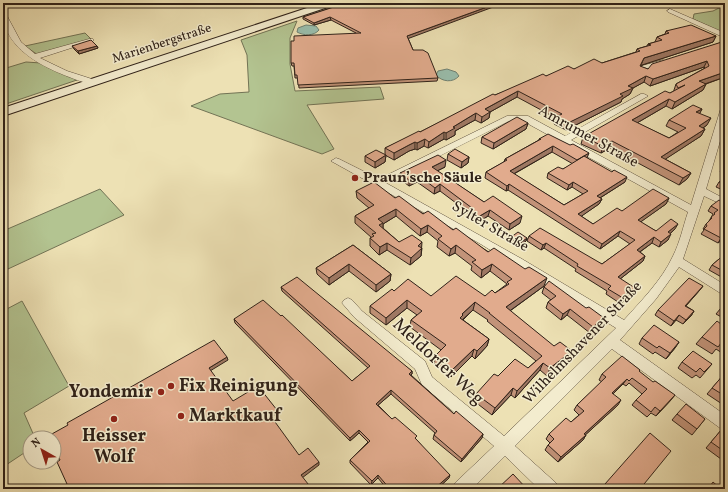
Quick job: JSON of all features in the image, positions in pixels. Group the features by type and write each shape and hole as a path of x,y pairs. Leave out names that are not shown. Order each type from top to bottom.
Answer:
{"main road":[{"name":"Marienbergstraße","path":"3,112 331,3"}],"street":[{"path":"670,12 725,36"},
{"path":"3,14 21,45 34,57 92,82"},
{"path":"34,57 91,40"},
{"path":"643,72 645,68 667,61"},
{"path":"564,140 644,96"},
{"name":"Wilhelmshavener Straße","path":"461,489 625,327 677,261 702,191 723,125 725,108"},
{"name":"Amrumer Straße","path":"379,183 507,119 525,118 694,212"},
{"name":"Sylter Straße","path":"336,161 451,222 539,273 625,327"},
{"path":"702,191 725,203"},
{"path":"677,261 725,291"},
{"name":"Meldorfer Weg","path":"348,303 358,314 420,365 427,381 505,446 550,489"},
{"path":"610,342 725,423"}],"green space":[{"path":"725,5 725,34 693,19 694,14 713,11"},
{"path":"297,21 290,38 290,64 295,91 380,87 384,99 307,105 334,149 322,154 191,106 220,94 249,92 247,55 241,40"},
{"path":"85,33 91,39 38,55 25,46"},
{"path":"26,62 41,63 77,80 3,105 3,69"},
{"path":"100,189 124,215 8,269 3,261 3,231"},
{"path":"22,301 69,386 24,413 31,430 22,430 22,454 3,467 3,311"}],"shaded area":[{"path":"306,25 316,26 319,30 309,35 297,32 298,28"},
{"path":"447,69 456,72 459,76 454,80 448,81 441,79 436,75 438,71"}],"building":[{"path":"346,3 498,3 407,36 413,50 423,50 428,53 438,78 298,85 294,63 291,63 291,41 294,41 294,36 361,33 330,17 314,23 303,17"},
{"path":"691,25 716,36 644,58 640,66 648,69 652,64 725,41 725,72 699,81 706,84 675,102 669,99 632,120 669,138 686,128 669,120 693,105 702,109 696,112 711,118 699,126 705,129 661,157 691,173 683,178 612,141 603,146 583,137 665,91 670,93 685,85 678,88 676,84 709,66 707,61 653,79 646,76 628,86 633,88 620,94 623,96 568,123 556,117 562,114 518,91 485,109 490,112 482,117 476,113 453,127 455,128 446,133 444,132 429,142 425,139 417,143 415,142 394,153 385,148 419,131 420,132 493,94 495,95 543,74 546,76 568,66 574,69 594,59 602,63 640,51 637,49 662,40 657,37 669,33 666,31"},
{"path":"91,40 97,46 78,51 72,46"},
{"path":"517,117 528,123 494,143 482,137"},
{"path":"548,134 570,145 573,144 589,153 577,160 553,146 510,171 564,205 588,191 573,182 569,185 548,173 558,167 563,169 584,156 612,172 614,170 627,177 597,196 602,199 578,214 593,224 617,208 622,211 653,189 669,198 638,220 656,231 671,219 678,224 668,232 671,234 661,242 654,237 637,250 645,256 618,277 635,288 623,298 608,289 611,286 577,266 578,264 546,243 543,245 529,236 540,228 602,264 635,240 620,231 602,244 509,184 507,186 486,172"},
{"path":"455,149 469,157 462,162 448,154"},
{"path":"376,150 386,155 375,162 365,156"},
{"path":"438,155 446,160 432,167 484,202 493,196 522,216 510,224 490,210 478,217 469,210 472,208 440,184 435,188 418,175 409,180 400,173"},
{"path":"725,177 725,185 719,182"},
{"path":"374,182 395,198 399,196 423,214 428,211 453,230 456,228 488,252 494,248 525,269 529,267 547,278 506,307 554,346 560,342 572,351 550,368 543,363 517,391 513,388 495,408 476,394 494,374 498,376 515,359 528,368 542,356 490,313 475,302 462,314 463,315 460,318 489,339 477,351 474,349 452,370 435,356 446,345 411,320 422,311 407,300 386,318 370,306 392,289 394,291 408,279 431,296 456,276 485,296 492,290 495,293 509,284 507,282 512,279 492,264 482,270 472,262 476,260 456,245 451,249 438,239 442,236 428,225 421,229 396,209 378,219 383,223 379,225 399,242 412,235 422,242 418,246 422,248 411,258 387,243 380,247 370,238 374,236 372,234 376,233 355,216 374,205 356,191"},
{"path":"719,200 725,203 725,235 721,238 704,229 707,226 706,224 712,218 711,217 718,210 711,206"},
{"path":"518,232 527,238 519,244 510,238"},
{"path":"353,245 391,274 376,285 349,264 329,278 316,268"},
{"path":"725,254 725,272 712,265"},
{"path":"297,277 412,371 409,374 454,414 456,411 483,434 462,459 434,435 437,431 391,390 376,404 392,419 395,417 417,436 415,438 450,475 434,489 398,489 395,486 390,489 378,475 372,481 350,460 370,441 359,430 350,438 234,319 263,300 281,316 282,315 352,381 370,366 281,287"},
{"path":"689,278 703,286 685,306 694,311 686,320 679,315 674,321 658,310"},
{"path":"549,281 586,308 589,307 604,318 593,327 570,309 563,314 548,302 556,296 544,287"},
{"path":"725,320 725,343 722,342 718,347 702,337 717,321 721,324"},
{"path":"654,325 679,342 670,353 659,346 657,348 642,338"},
{"name":"Marktkauf","path":"214,340 227,357 209,368 233,401 258,386 277,410 270,415 299,455 308,448 319,462 301,475 312,489 63,489 63,487 67,484 61,470 62,470 62,430 59,430 68,425 67,423"},
{"path":"693,351 712,364 704,372 700,368 696,372 682,362"},
{"path":"622,356 653,382 655,381 675,395 660,411 655,407 651,412 636,400 647,389 632,378 629,381 627,379 612,393 621,400 584,434 586,435 561,457 548,445 554,439 549,434 566,418 571,422 584,411 577,405 606,377 602,374"},
{"path":"725,373 725,396 712,388"},
{"path":"686,404 705,419 697,429 677,414"},
{"path":"722,429 725,431 725,452 711,442"},
{"path":"650,433 671,451 640,489 610,489 605,484"},
{"path":"513,474 527,489 497,489"},
{"path":"713,482 721,489 708,489"}],"place":[{"name":"Praun’sche Säule","path":"355,178"},
{"name":"Fix Reinigung","path":"171,386"},
{"name":"Yondemir","path":"161,392"},
{"name":"Marktkauf","path":"181,416"},
{"name":"Heisser Wolf","path":"114,419"}]}
